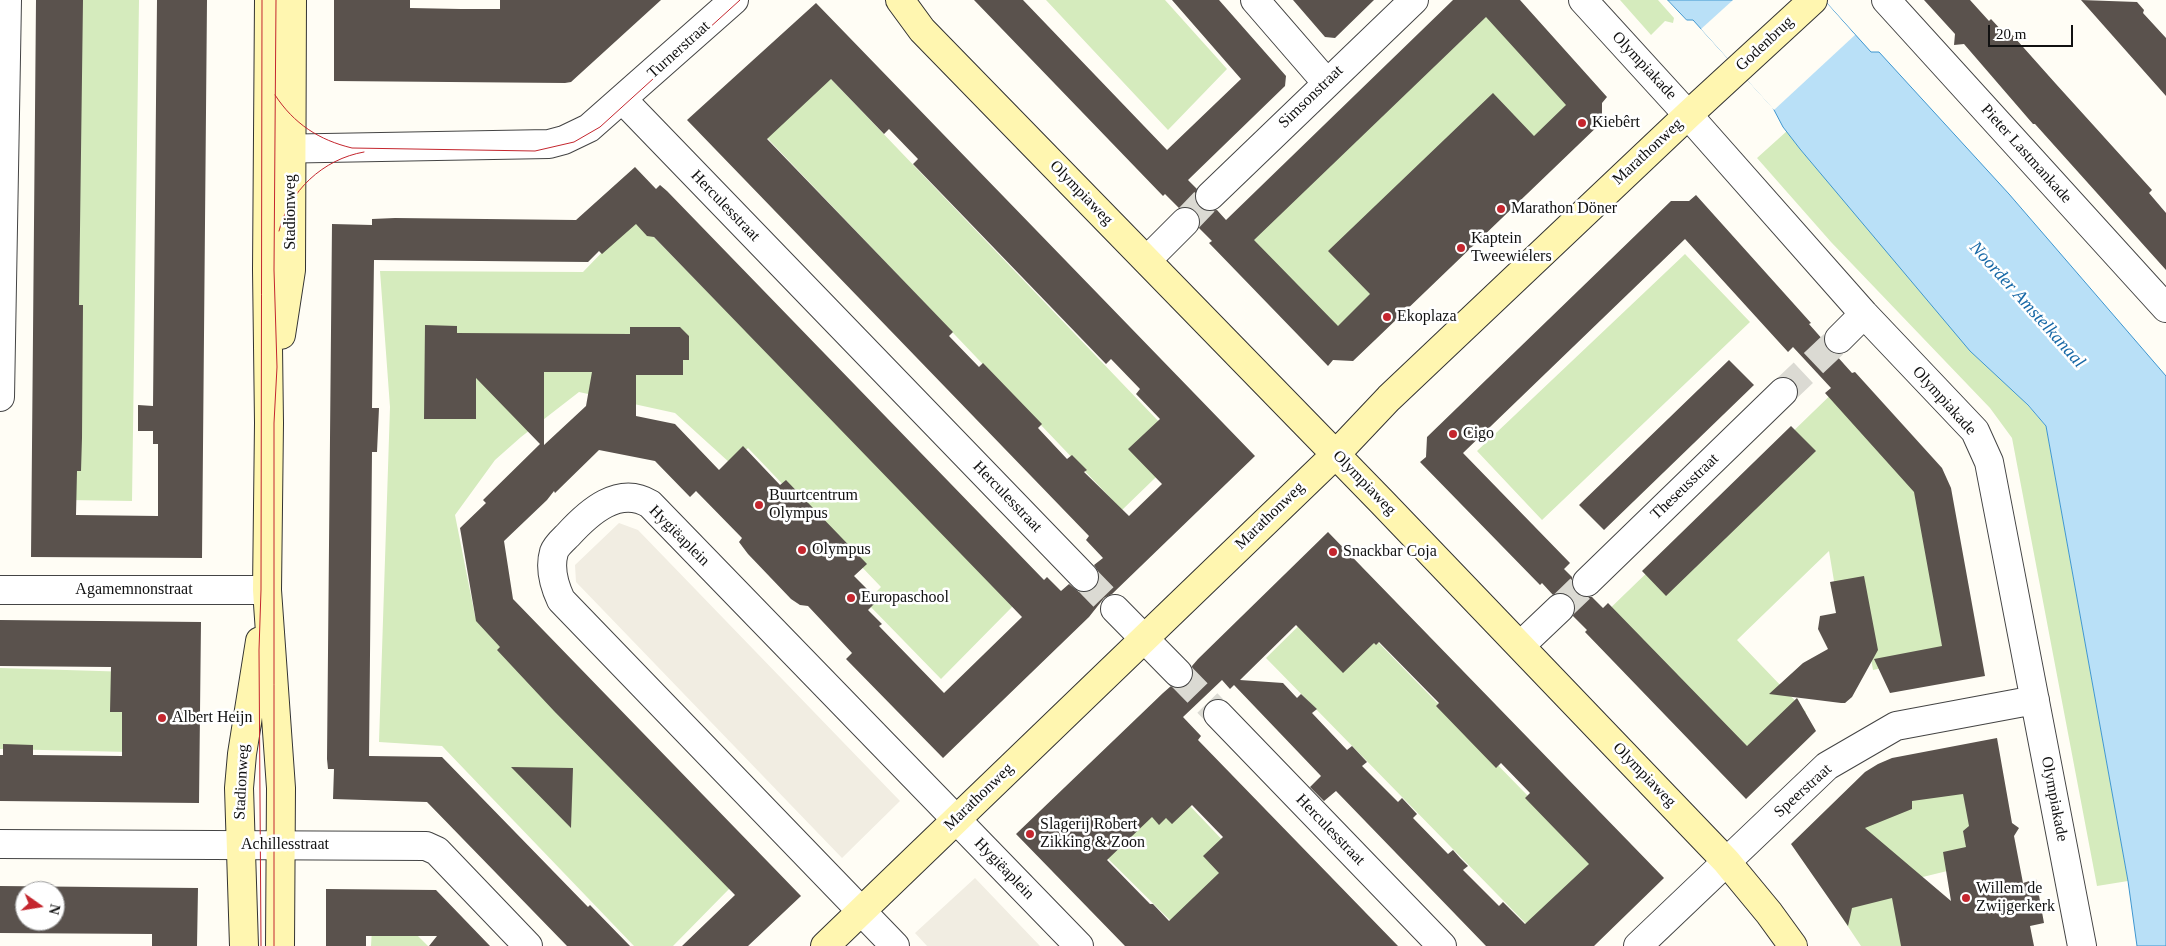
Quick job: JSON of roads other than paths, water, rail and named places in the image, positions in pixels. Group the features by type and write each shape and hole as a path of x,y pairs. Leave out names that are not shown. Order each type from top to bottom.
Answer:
{"street":[{"path":"0,397 7,0"},
{"name":"Stadionweg","path":"269,0 279,149"},
{"name":"Stadionweg","path":"280,946 281,788 267,590 269,423 279,149 292,0"},
{"name":"Turnerstraat","path":"623,100 734,0"},
{"name":"Olympiaweg","path":"883,0 922,30 1521,645 1726,861 1769,913 1793,946"},
{"name":"Olympiaweg","path":"900,0 922,30"},
{"path":"1255,0 1326,82"},
{"name":"Simsonstraat","path":"1210,196 1326,82 1414,0"},
{"name":"Olympiakade","path":"1583,0 1688,114 1864,314 1975,432 1989,462 2082,946"},
{"name":"Godenbrug","path":"1717,88 1813,0"},
{"name":"Pieter Lastmankade","path":"1886,0 2166,308"},
{"name":"Marathonweg","path":"825,946 1336,454 1393,394 1717,88"},
{"path":"279,149 549,144 564,140 589,128 623,100"},
{"name":"Herculesstraat","path":"623,100 1084,577"},
{"path":"1147,260 1185,222"},
{"path":"1838,339 1864,314"},
{"name":"Theseusstraat","path":"1587,582 1783,392"},
{"name":"Hygiëaplein","path":"895,946 561,600 556,590 551,564 554,550 578,524 608,501 633,497 650,504 1079,946"},
{"name":"Agamemnonstraat","path":"0,590 267,590"},
{"name":"Stadionweg","path":"244,946 239,788 242,754 267,590"},
{"path":"1521,645 1560,608"},
{"path":"1115,609 1178,673"},
{"name":"Speerstraat","path":"1638,946 1827,766 1896,726 2036,700"},
{"name":"Herculesstraat","path":"1218,714 1442,946"},
{"name":"Achillesstraat","path":"0,844 426,846 437,851 528,946"}],"water":[{"name":"Noorder Amstelkanaal","path":"1668,0 1824,0 1871,52 1879,52 2009,194 2166,376 2166,946 2137,946 2128,881 2046,426 2028,405 1970,351 1800,149 1783,127 1773,108 1693,20 1687,20"}],"tunnel":[{"path":"1185,222 1210,196"},
{"path":"1783,392 1839,339"},
{"path":"1084,577 1115,609"},
{"path":"1560,608 1587,582"},
{"path":"1178,673 1218,714"}],"tram line":[{"path":"261,946 259,650 261,590 262,0"},
{"path":"274,946 274,423 277,367 274,270 276,0"},
{"path":"275,95 290,114 308,129 340,145 352,148 535,151 574,142 600,127 740,0"},
{"path":"279,231 291,203 299,190 310,179 335,162 364,152"}],"place":[{"name":"Kiebêrt","path":"1582,123"},
{"name":"Marathon Döner","path":"1501,209"},
{"name":"Kaptein Tweewielers","path":"1461,248"},
{"name":"Ekoplaza","path":"1387,317"},
{"name":"Cigo","path":"1453,434"},
{"name":"Buurtcentrum Olympus","path":"759,505"},
{"name":"Olympus","path":"802,550"},
{"name":"Snackbar Coja","path":"1333,552"},
{"name":"Europaschool","path":"851,598"},
{"name":"Albert Heijn","path":"162,718"},
{"name":"Slagerij Robert Zikking & Zoon","path":"1030,834"},
{"name":"Willem de Zwijgerkerk","path":"1966,898"}]}
